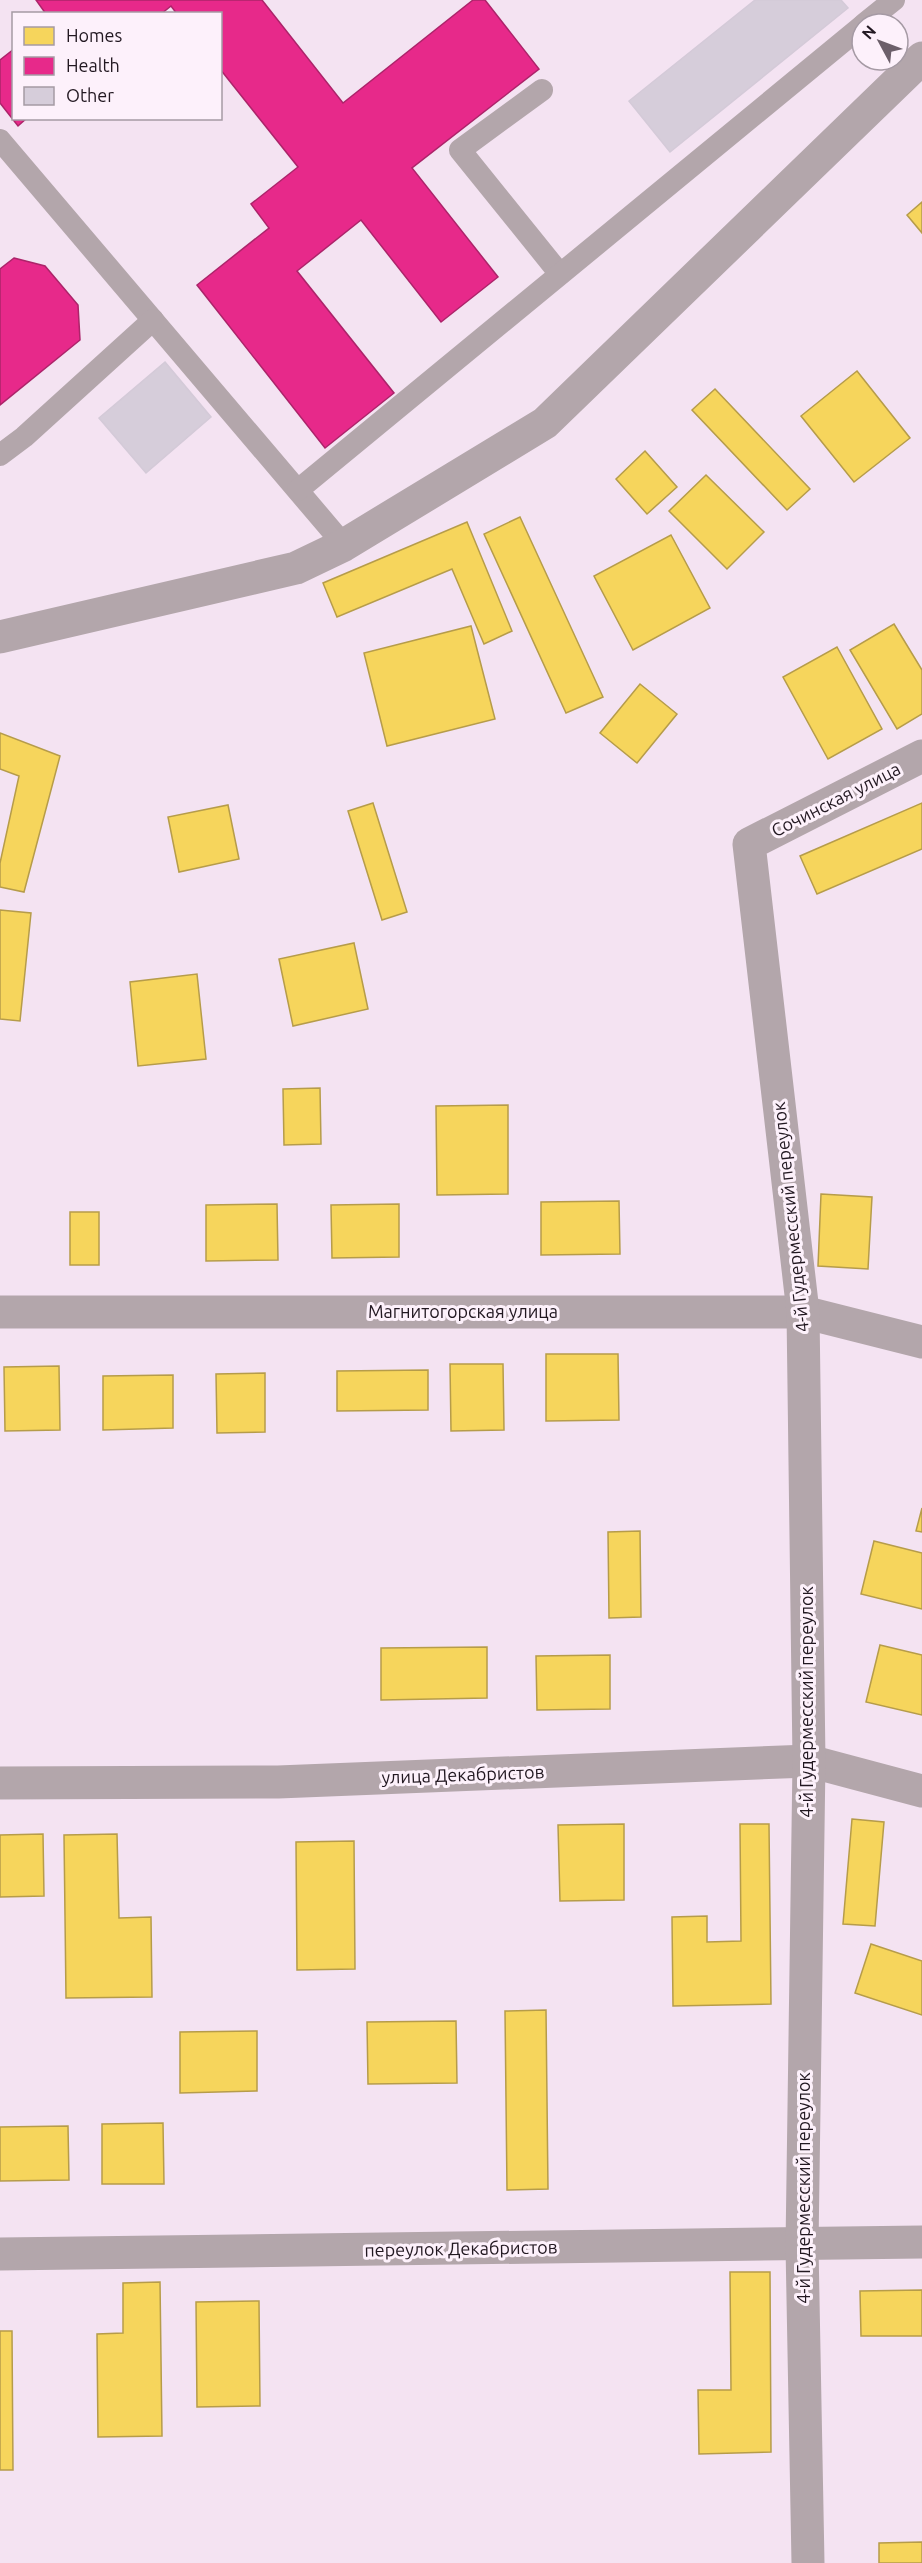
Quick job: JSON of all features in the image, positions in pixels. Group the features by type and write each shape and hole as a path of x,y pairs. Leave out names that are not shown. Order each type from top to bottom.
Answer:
{"street":[{"path":"0,637 296,568 344,545 545,423 922,58"},
{"name":"Сочинская улица","path":"749,844 922,756"},
{"name":"4-й Гудермесский переулок","path":"749,844 803,1312 808,1761 802,2246 808,2563"},
{"name":"Магнитогорская улица","path":"0,1312 803,1312 922,1342"},
{"name":"улица Декабристов","path":"0,1783 278,1782 808,1761 922,1791"},
{"name":"переулок Декабристов","path":"0,2254 802,2246 922,2242"}],"lane":[{"path":"879,12 894,0"},
{"path":"298,490 850,36"},
{"path":"542,90 460,150 560,274"},
{"path":"0,140 344,545"},
{"path":"0,455 24,437 153,320"}],"building: Homes":[{"path":"922,202 922,233 907,215"},
{"path":"857,371 910,438 854,482 801,416"},
{"path":"715,389 810,489 787,510 692,410"},
{"path":"645,451 677,487 647,514 616,479"},
{"path":"706,475 764,532 727,569 669,511"},
{"path":"520,517 603,697 566,713 484,534"},
{"path":"467,522 512,631 484,644 452,569 337,617 323,583"},
{"path":"671,535 710,608 633,650 594,576"},
{"path":"894,624 922,670 922,714 897,729 850,650"},
{"path":"471,626 495,719 387,746 364,653"},
{"path":"837,647 882,729 828,759 783,677"},
{"path":"640,684 677,714 637,763 600,733"},
{"path":"0,733 60,756 24,892 0,887 0,863 19,776 0,769"},
{"path":"373,803 407,912 382,920 348,811"},
{"path":"922,803 922,849 817,894 800,856"},
{"path":"228,805 239,859 179,872 168,817"},
{"path":"0,910 31,913 20,1021 0,1019"},
{"path":"354,943 368,1009 293,1026 279,959"},
{"path":"197,974 206,1059 138,1066 130,982"},
{"path":"320,1088 321,1144 284,1145 283,1089"},
{"path":"508,1105 508,1194 437,1195 436,1106"},
{"path":"821,1194 872,1197 868,1269 818,1266"},
{"path":"619,1201 620,1254 541,1255 541,1202"},
{"path":"277,1204 278,1260 206,1261 206,1205"},
{"path":"399,1204 399,1257 332,1258 331,1205"},
{"path":"70,1212 99,1212 99,1265 70,1265"},
{"path":"546,1354 618,1354 619,1420 546,1421"},
{"path":"450,1364 503,1364 504,1430 451,1431"},
{"path":"59,1366 60,1430 5,1431 4,1367"},
{"path":"428,1370 428,1410 337,1411 337,1371"},
{"path":"265,1373 265,1432 217,1433 216,1374"},
{"path":"173,1375 173,1428 103,1430 103,1376"},
{"path":"922,1508 922,1532 916,1531"},
{"path":"640,1531 641,1617 609,1618 608,1532"},
{"path":"874,1541 922,1553 922,1609 861,1594"},
{"path":"880,1645 922,1655 922,1715 866,1702"},
{"path":"487,1647 487,1698 381,1700 381,1648"},
{"path":"610,1655 610,1709 537,1710 536,1656"},
{"path":"852,1819 884,1822 875,1926 843,1924"},
{"path":"624,1824 624,1900 560,1901 558,1825"},
{"path":"740,1824 769,1824 771,2004 673,2006 672,1917 707,1916 707,1942 741,1941"},
{"path":"43,1834 44,1896 0,1897 0,1835"},
{"path":"117,1834 119,1918 151,1917 152,1997 66,1998 64,1835"},
{"path":"354,1841 355,1969 297,1970 296,1842"},
{"path":"871,1944 922,1961 922,2015 855,1993"},
{"path":"546,2010 548,2189 507,2190 505,2011"},
{"path":"456,2021 457,2083 368,2084 367,2022"},
{"path":"257,2031 257,2091 180,2093 180,2032"},
{"path":"163,2123 164,2184 102,2184 102,2124"},
{"path":"68,2126 69,2180 0,2181 0,2127"},
{"path":"730,2272 770,2272 771,2452 699,2454 698,2390 731,2390"},
{"path":"160,2282 162,2436 98,2437 97,2334 123,2333 123,2283"},
{"path":"922,2290 922,2336 861,2336 860,2291"},
{"path":"259,2301 260,2406 197,2407 196,2302"},
{"path":"0,2331 12,2331 13,2470 0,2470"},
{"path":"922,2542 922,2563 879,2563 879,2543"}],"building: Health":[{"path":"36,0 262,0 343,103 473,0 485,0 539,69 412,168 498,277 441,322 361,220 297,271 394,393 325,448 197,285 269,228 251,204 298,167 222,72 222,12 176,12 171,6 164,12 45,12"},
{"path":"12,51 12,118 0,103 0,60"},
{"path":"13,120 25,120 18,126"},
{"path":"14,258 45,266 78,305 80,340 0,405 0,269"}],"building: Other":[{"path":"755,0 841,0 848,8 670,152 629,101"},
{"path":"165,362 211,417 146,473 99,418"}]}
